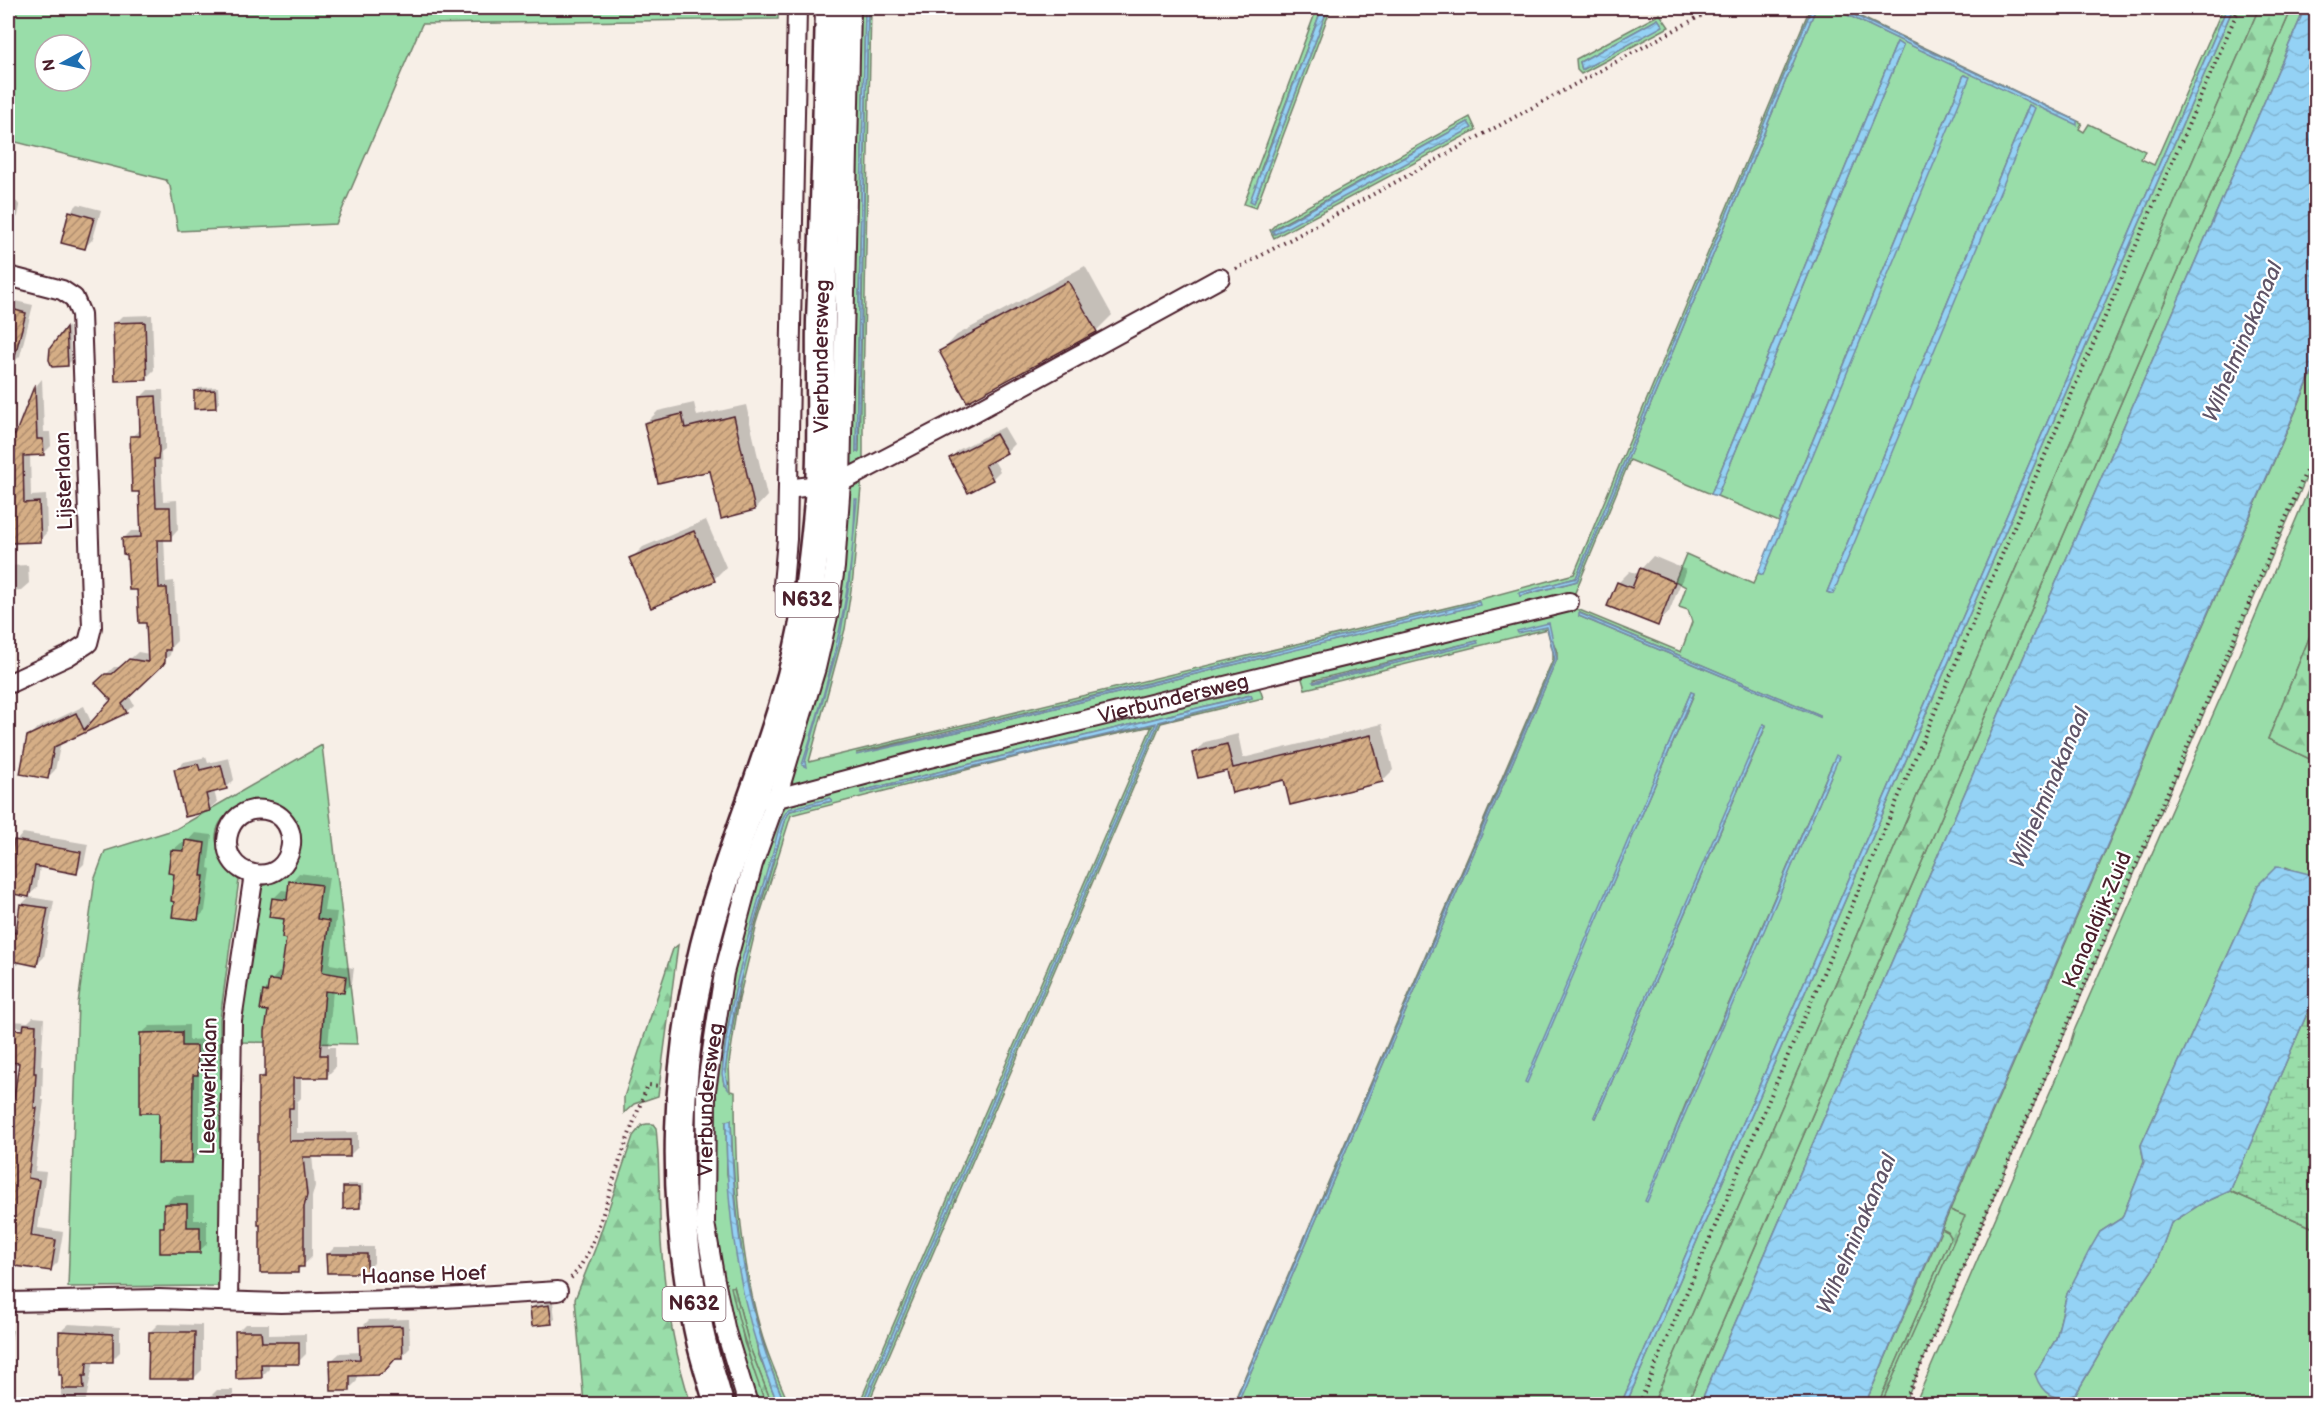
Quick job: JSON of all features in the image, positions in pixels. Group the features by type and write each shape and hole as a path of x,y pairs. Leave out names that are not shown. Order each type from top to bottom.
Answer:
{"main road":[{"name":"Vierbundersweg","path":"719,1404 700,1336 688,1268 680,1177 682,1088 693,1008 712,921 796,667 830,484 821,324 828,162 830,8"}],"street":[{"name":"Vierbundersweg","path":"783,585 788,489 798,8"},
{"name":"Vierbundersweg","path":"748,1404 726,1332 705,1223 706,1090 716,1013 726,964 753,864 777,797 816,668 828,616 835,567 830,484 851,8"},
{"name":"Lijsterlaan","path":"8,276 62,290 74,298 81,314 92,627 88,643 68,656 8,684"},
{"path":"788,489 830,484 982,408 1220,278"},
{"name":"Vierbundersweg","path":"750,805 921,760 1569,602"},
{"name":"Leeuweriklaan","path":"228,1301 232,1020 254,874"},
{"name":"Haanse Hoef","path":"8,1302 159,1299 281,1303 428,1299 558,1291"}],"path":[{"path":"1220,278 1715,8"},
{"path":"1640,1404 1980,605 2239,8"},
{"name":"Kanaaldijk-Zuid","path":"1904,1404 2316,448"},
{"path":"558,1291 577,1272 588,1250 648,1086 682,1088"}],"green space":[{"path":"8,8 778,8 778,19 422,24 336,224 178,231 170,186 166,180 8,140"},
{"path":"857,8 865,8 856,452 859,451 868,8 871,8 863,461 852,467 847,465"},
{"path":"1317,8 1322,8 1261,169 1254,203 1328,8 1331,8 1256,208 1244,204"},
{"path":"1810,8 1812,8 1576,578 1520,593 1520,596 1577,581 1816,8 1833,8 2076,124 2077,121 1839,8 1842,8 2082,123 2079,129 2084,132 2089,124 2145,151 2141,159 2154,165 2223,8 2227,8 1621,1404 1237,1404 1557,659 1557,652 1547,626 1555,659 1233,1404 1553,659 1553,652 1547,629 1305,689 1302,679 1308,669 1576,604 1577,609 1681,652 1692,622 1688,610 1679,607 1686,587 1675,581 1686,554 1753,584 1758,573 1763,574 1969,77 1964,75 1779,522 1717,496 1903,46 1897,42 1711,494 1630,460 1574,595 785,788 846,488 862,476 853,577 845,629 809,762 1466,603 1574,574","holes":["2029,105 2034,108 1832,594 1827,592","1479,603 1479,605 957,732 856,753","1580,613 1820,715 1820,717 1579,616","1477,641 1477,643 1314,683 1314,680","1691,692 1694,694 1526,1083","1764,724 1766,726 1596,1118 1594,1117","1832,764 1833,771 1646,1202 1686,1103"]},
{"path":"2233,8 2259,8 1653,1404 1626,1404"},
{"path":"2259,8 2292,8 1687,1404 1653,1404"},
{"path":"2292,8 2305,8 1700,1404 1687,1404"},
{"path":"1660,14 1669,27 1581,74 1577,70 1576,59","holes":["1658,19 1662,26 1582,70 1580,62"]},
{"path":"1470,117 1476,130 1274,238 1270,230 1277,223","holes":["1468,122 1471,128 1274,234 1273,230 1279,226"]},
{"path":"2316,364 2316,455 1904,1404 1881,1404 1964,1216 1950,1210"},
{"path":"2316,472 2316,621 2268,739 2316,762 2316,875 2300,873 2286,867 2258,885 2141,1145 2144,1162 2122,1218 2100,1232 2067,1294 2056,1339 2035,1374 2076,1394 2124,1312 2155,1266 2171,1223 2199,1205 2230,1191 2316,1229 2316,1404 1915,1404 2069,1048 2074,1031 2226,685"},
{"path":"2316,621 2316,762 2268,739"},
{"path":"1250,684 1260,689 1263,698 1161,723 868,1404 865,1404 1159,722 1252,698 1251,695 861,791 862,793 1157,723 862,1404 859,1404 1152,726 1020,756 791,815 757,924 739,999 729,1063 730,1091 735,1092 737,1183 748,1273 764,1341 789,1404 785,1404 771,1368 751,1299 744,1265 735,1195 731,1120 726,1121 727,1174 758,1353 778,1404 772,1404 750,1348 734,1286 744,1342 766,1404 754,1404 734,1341 713,1220 712,1097 733,958 781,799","holes":["830,798 832,801 790,811 786,818 744,963 726,1062 725,1076 729,1083 724,1084 724,1054 740,971 787,811"]},
{"path":"322,745 357,1044 240,1042 240,1018 262,886 280,879 293,868 298,856 299,834 292,818 279,808 263,804 247,805 231,811 220,822 216,838 226,868 239,880 220,1019 223,1286 68,1287 78,1004 95,878 105,851 176,829"},
{"path":"678,945 658,1096 634,1104 624,1113 624,1097 673,949"},
{"path":"2316,993 2316,1229 2230,1191"},
{"path":"696,1096 698,1096 698,1122 741,1404 735,1404 717,1347 701,1263 692,1175 695,1175"},
{"path":"653,1124 656,1128 665,1283 675,1344 691,1404 584,1404 575,1299 595,1249 633,1136 642,1125"},
{"path":"1950,1210 1965,1216 1881,1404 1878,1404 1951,1237 1942,1229"},
{"path":"1942,1229 1951,1237 1878,1404 1865,1404"},
{"path":"734,1286 750,1348 772,1404 766,1404 751,1361 731,1287"}],"water":[{"path":"865,8 868,8 858,452 856,451"},
{"path":"1322,8 1328,8 1254,203 1250,201"},
{"path":"1812,8 1816,8 1577,581 1520,596 1519,593 1576,578"},
{"path":"1833,8 1839,8 2077,121 2077,125"},
{"path":"2227,8 2233,8 1626,1404 1621,1404"},
{"name":"Wilhelminakanaal","path":"2305,8 2316,8 2316,363 1865,1404 1700,1404"},
{"path":"1658,19 1663,26 1582,70 1580,62"},
{"path":"1897,42 1903,46 1717,496 1711,494"},
{"path":"1964,75 1970,77 1763,575 1758,573"},
{"path":"2029,105 2035,108 1833,594 1827,592"},
{"path":"1468,122 1472,128 1275,234 1272,231"},
{"path":"855,499 857,499 854,530"},
{"path":"853,540 849,585 839,643 805,762 806,767 802,765 839,634"},
{"path":"1479,602 1480,605 856,755"},
{"path":"1579,613 1820,715 1820,717 1579,616"},
{"path":"1549,623 1557,659 1237,1404 1234,1404 1555,659 1547,627 1518,633 1517,631"},
{"path":"1477,641 1478,643 1313,682"},
{"path":"1691,692 1694,693 1527,1083 1525,1082"},
{"path":"1251,695 1252,698 1159,722 865,1404 862,1404 1156,723 861,793 861,791"},
{"path":"1763,724 1766,725 1596,1118 1594,1117"},
{"path":"1836,755 1839,757 1647,1202 1645,1201"},
{"path":"830,798 832,801 790,811 786,818 754,923 736,999 725,1071 728,1089 724,1084 722,1074 735,990 780,824 789,809"},
{"path":"2276,867 2316,875 2316,993 2230,1191 2199,1205 2171,1223 2155,1266 2124,1312 2076,1394 2062,1398 2051,1395 2042,1387 2035,1374 2056,1339 2067,1294 2100,1232 2122,1218 2144,1162 2141,1145 2258,885"},
{"path":"731,1120 738,1230 744,1265 760,1335 785,1404 778,1404 765,1370 754,1336 738,1266 732,1230 727,1158 726,1121"}],"building":[{"path":"69,211 94,218 85,249 61,243"},
{"path":"1068,281 1097,332 967,402 939,351"},
{"path":"8,308 26,313 13,363 8,362"},
{"path":"145,322 147,380 115,381 113,323"},
{"path":"66,327 68,366 52,367 49,360 50,348"},
{"path":"35,384 37,439 43,439 44,455 23,456 24,503 39,502 41,542 12,543 10,504 8,504 8,435 15,435"},
{"path":"215,390 216,408 194,409 194,391"},
{"path":"156,396 159,450 158,459 154,459 156,507 170,507 171,540 157,540 159,588 167,588 170,650 165,650 163,665 122,704 127,713 54,747 48,779 20,774 27,736 76,713 84,730 111,700 95,683 105,674 112,674 129,659 148,662 146,623 139,623 137,590 129,590 127,555 123,554 122,538 141,537 139,492 132,492 130,436 140,436 139,397"},
{"path":"682,414 685,428 734,416 755,510 721,519 710,471 658,483 644,423"},
{"path":"996,434 1007,453 985,465 993,480 968,493 949,458"},
{"path":"694,531 715,581 651,608 629,558"},
{"path":"1640,568 1675,582 1658,626 1607,606 1617,582 1632,588"},
{"path":"1371,735 1383,782 1290,805 1284,780 1232,793 1227,771 1198,778 1192,753 1227,744 1233,768"},
{"path":"198,764 200,770 221,765 227,789 206,794 210,811 185,817 174,769"},
{"path":"14,840 81,852 77,874 35,866 29,897 8,893 8,876"},
{"path":"185,840 205,843 201,876 204,876 198,920 172,917 174,874 168,873 171,850 184,851"},
{"path":"289,881 321,885 317,919 329,921 322,972 346,976 344,993 325,991 320,1055 327,1055 327,1078 293,1078 293,1108 289,1108 289,1141 350,1140 350,1157 303,1157 307,1195 304,1207 304,1267 298,1267 298,1273 260,1273 258,1077 265,1077 265,1031 268,1011 260,1010 263,991 267,992 269,980 280,981 286,939 282,938 284,919 269,917 272,898 287,900"},
{"path":"20,904 48,908 37,966 8,960 8,931 16,933"},
{"path":"24,1024 36,1025 34,1108 37,1108 28,1178 39,1180 31,1236 56,1240 51,1271 8,1265 8,1097 14,1098 19,1063 8,1062 8,1029 23,1030"},
{"path":"182,1032 182,1046 197,1046 198,1075 193,1075 192,1163 158,1163 159,1113 140,1113 140,1033"},
{"path":"343,1187 360,1187 360,1208 343,1209"},
{"path":"164,1204 187,1204 187,1227 200,1227 200,1253 160,1253 160,1227 164,1227"},
{"path":"326,1254 367,1254 367,1273 327,1273"},
{"path":"549,1305 552,1324 532,1326 530,1308"},
{"path":"402,1326 403,1358 396,1358 384,1372 378,1375 350,1376 350,1391 331,1391 330,1360 360,1359 359,1327"},
{"path":"59,1331 113,1334 113,1362 87,1362 86,1376 83,1376 84,1389 62,1389 62,1375 59,1375"},
{"path":"235,1331 261,1331 262,1342 299,1342 299,1364 261,1364 262,1378 236,1379"},
{"path":"149,1332 195,1332 194,1379 148,1379"}]}
